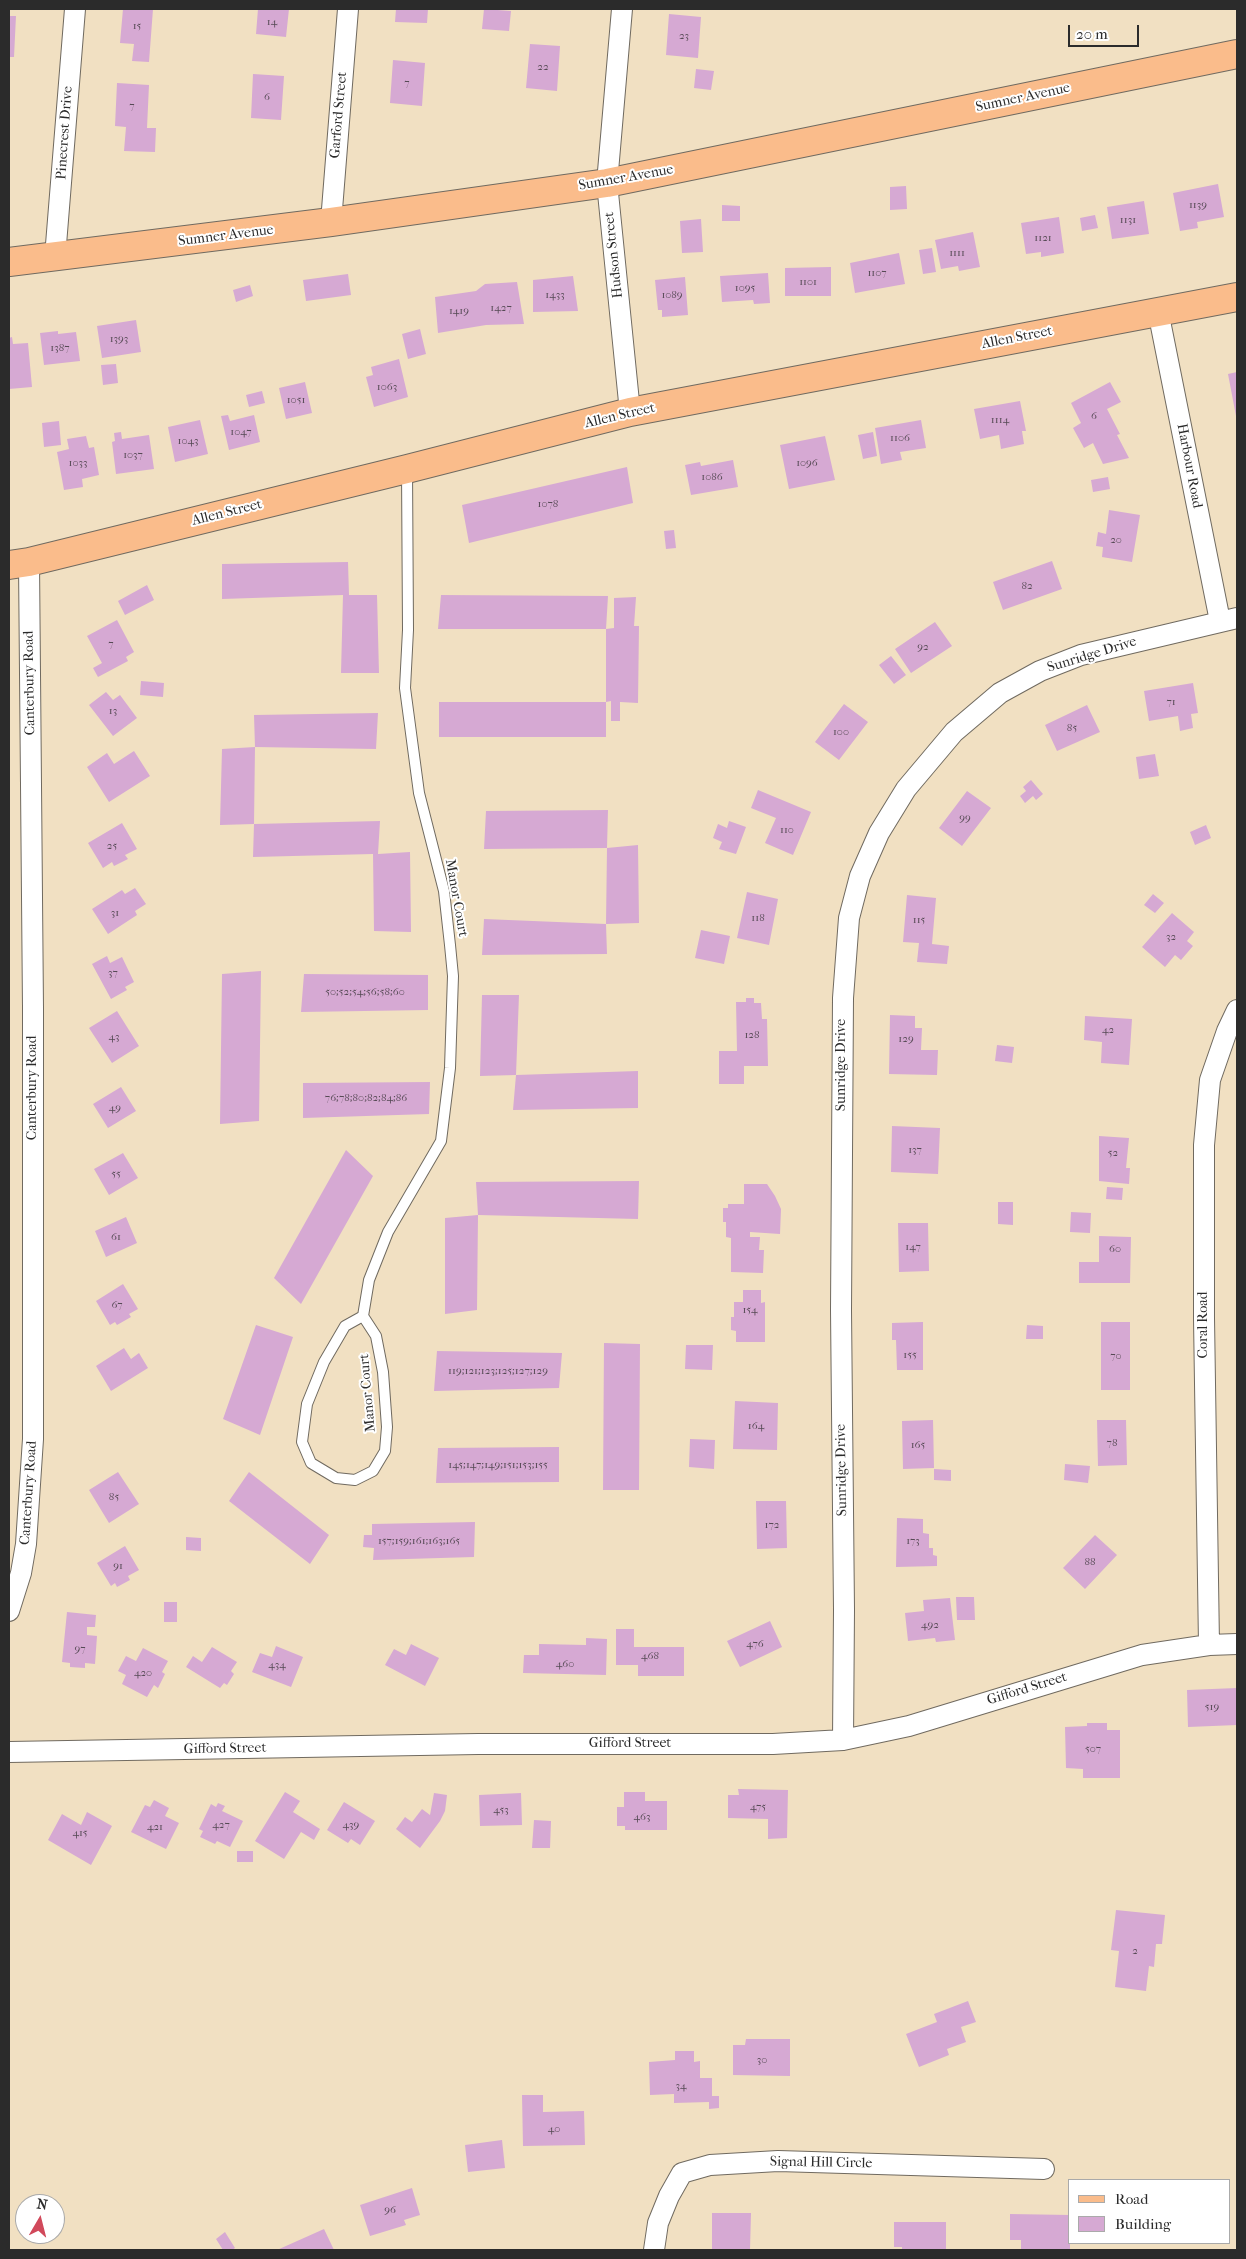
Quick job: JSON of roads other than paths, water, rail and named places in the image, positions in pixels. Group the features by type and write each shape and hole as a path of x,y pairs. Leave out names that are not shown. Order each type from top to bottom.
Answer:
{"main road":[{"name":"Sumner Avenue","path":"9,262 331,222 607,183 1237,54"},
{"name":"Allen Street","path":"19,564 630,412 1237,297"}],"street":[{"name":"Pinecrest Drive","path":"56,257 75,9"},
{"name":"Garford Street","path":"331,222 348,9"},
{"name":"Hudson Street","path":"622,9 607,183 630,412"},
{"name":"Harbour Road","path":"1158,311 1228,620"},
{"name":"Canterbury Road","path":"9,1611 21,1573 26,1544 33,1439 34,1008 19,564"},
{"name":"Sunridge Drive","path":"843,1740 844,1610 841,1319 843,998 850,918 860,876 879,833 911,783 954,732 1000,693 1040,670 1081,655 1228,620"},
{"name":"Coral Road","path":"1209,1645 1204,1318 1204,1145 1210,1080 1227,1031 1237,1010"},
{"name":"Gifford Street","path":"9,1752 478,1744 773,1744 843,1740 909,1726 1142,1655 1209,1645 1237,1644"},
{"name":"Signal Hill Circle","path":"654,2250 658,2223 669,2196 682,2173 710,2165 778,2161 1044,2169"}],"lane":[{"name":"Manor Court","path":"363,1316 345,1326 324,1362 307,1404 302,1442 311,1463 336,1478 355,1480 373,1471 385,1451 387,1427 383,1372 376,1336 363,1316 368,1280 388,1232 441,1141 450,1068 453,976 444,891 419,794 405,688 408,630 407,469"}]}
